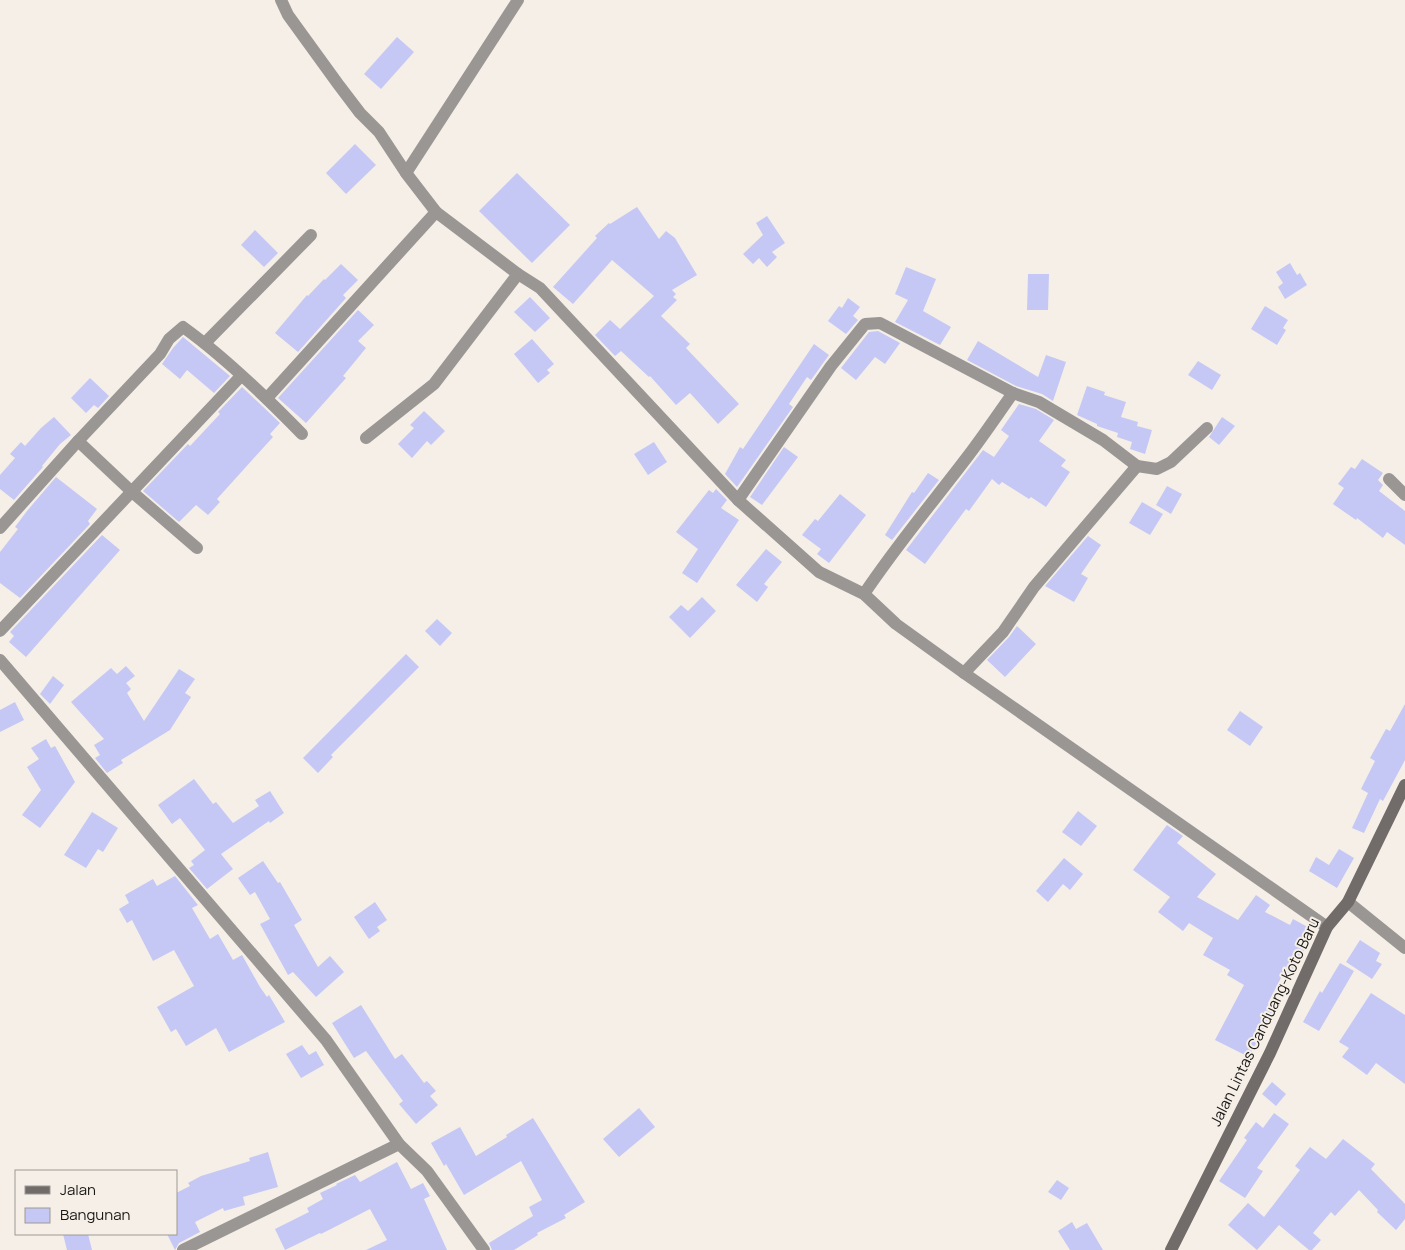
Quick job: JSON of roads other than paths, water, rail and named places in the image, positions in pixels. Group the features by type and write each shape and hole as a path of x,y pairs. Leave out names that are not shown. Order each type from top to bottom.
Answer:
{"main road":[{"name":"Jalan Lintas Canduang-Koto Baru","path":"1171,1250 1270,1053 1328,927 1348,902 1405,785"}],"street":[{"path":"281,0 288,15 360,113 379,132 406,173 436,212 518,274 540,288 738,500 819,572 864,594 896,624 964,673 1328,927"},
{"path":"406,173 518,0"},
{"path":"266,398 436,212"},
{"path":"205,343 311,235"},
{"path":"366,438 434,384 518,274"},
{"path":"738,500 831,366 865,324 880,323 1013,393 1039,402 1103,440 1137,466 1157,469 1171,462 1207,428"},
{"path":"0,528 160,354 169,339 183,327 205,343 266,398 302,434"},
{"path":"0,631 241,376"},
{"path":"864,594 1013,393"},
{"path":"78,441 131,491 197,548"},
{"path":"964,673 1003,632 1057,558 1137,466"},
{"path":"1389,479 1405,495"},
{"path":"0,660 326,1040 399,1144 427,1171 484,1250"},
{"path":"1348,902 1405,948"},
{"path":"186,1249 399,1144"}]}
